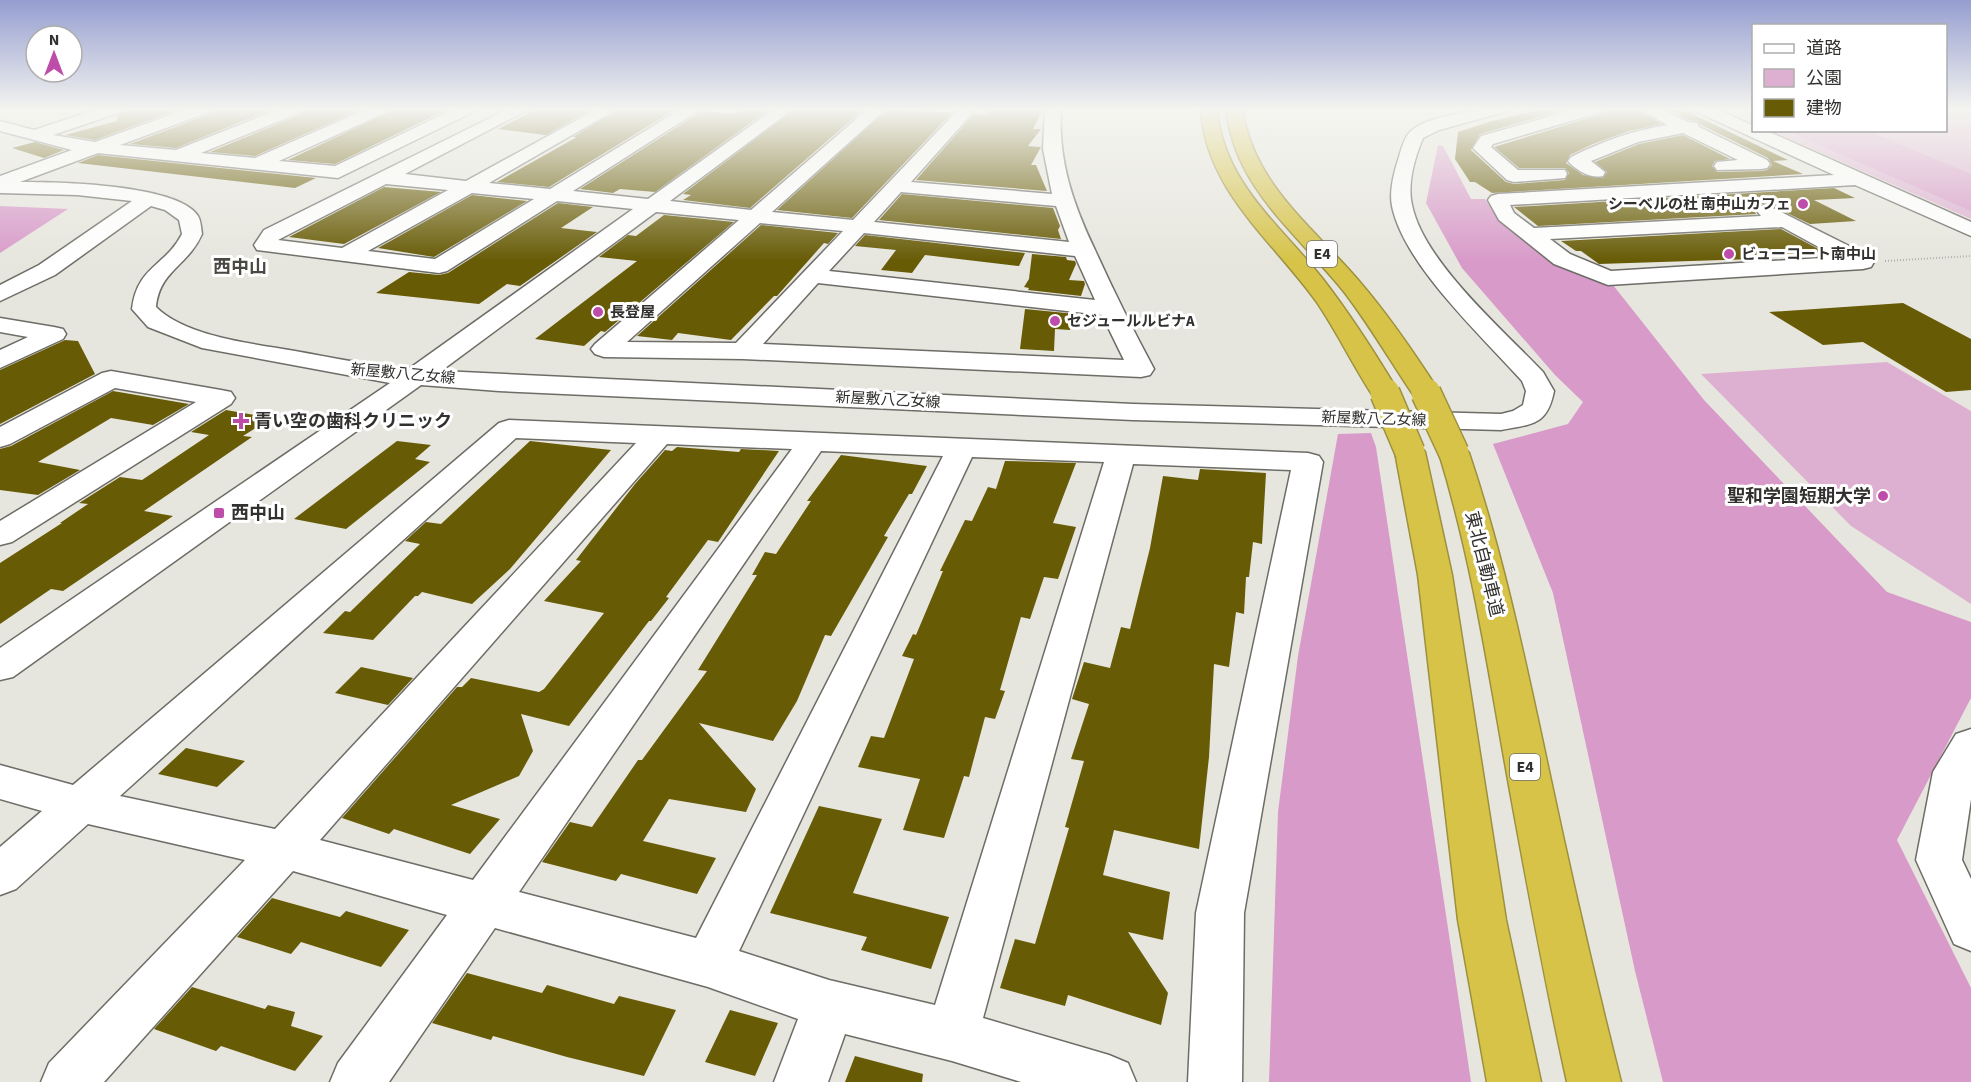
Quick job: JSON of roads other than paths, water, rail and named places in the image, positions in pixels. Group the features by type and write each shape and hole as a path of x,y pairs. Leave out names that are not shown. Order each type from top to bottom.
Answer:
{"highway":[{"name":"E4","path":"1222,159 1233,182 1344,324 1385,393 1410,452 1435,575 1482,920 1514,1082"},
{"name":"東北自動車道","path":"1249,159 1261,181 1380,322 1426,393 1454,453 1491,584 1560,937 1594,1082"}],"street":[{"path":"0,183 64,159"},
{"path":"222,159 338,172 364,159"},
{"path":"257,163 265,159"},
{"path":"422,159 271,234 265,245 439,266 612,159"},
{"path":"345,255 518,159"},
{"path":"0,667 415,376 715,159"},
{"path":"820,159 604,348 742,351 1142,369 1110,309 1061,201 1053,159"},
{"path":"742,351 921,159"},
{"name":"新屋敷八乙女線","path":"0,187 114,192 174,206 192,221 192,234 185,246 148,285 144,298 144,309 157,322 211,343 245,351 378,374 500,383 1133,412 1473,422 1501,422 1522,418 1536,410 1540,392 1534,378 1429,261 1406,220 1401,205 1408,159"},
{"path":"1495,159 1514,176 1602,172 1577,161 1580,159"},
{"path":"1702,167 1761,164 1752,159"},
{"path":"1814,159 1971,230"},
{"path":"386,178 1084,250"},
{"path":"1724,187 1863,262 1608,278 1562,259 1506,216 1498,200 1857,179"},
{"path":"897,186 1061,201"},
{"path":"0,294 47,270 148,199"},
{"path":"1530,234 1785,221"},
{"path":"812,276 1110,309"},
{"path":"0,326 54,334 0,360"},
{"path":"0,438 111,379 221,398 0,534"},
{"path":"0,875 509,429 1308,462 1220,913 1215,1082"},
{"path":"68,1082 284,850 659,435"},
{"path":"357,1082 812,441"},
{"path":"708,964 963,448"},
{"path":"952,1035 1121,455"},
{"path":"1971,745 1954,772 1939,860 1971,929"},
{"path":"0,782 80,805 284,850 708,964 830,1005 952,1035 1109,1082"},
{"path":"801,1082 830,1005"}],"place":[{"name":"シーベルの杜 南中山カフェ","path":"1803,204"},
{"name":"ビューコート南中山","path":"1729,254"},
{"name":"長登屋","path":"598,312"},
{"name":"セジュールルビナA","path":"1055,321"},
{"name":"青い空の歯科クリニック","path":"241,421"},
{"name":"聖和学園短期大学","path":"1883,496"},
{"name":"西中山","path":"219,513"}],"district":[{"name":"西中山","path":"240,267"}]}
